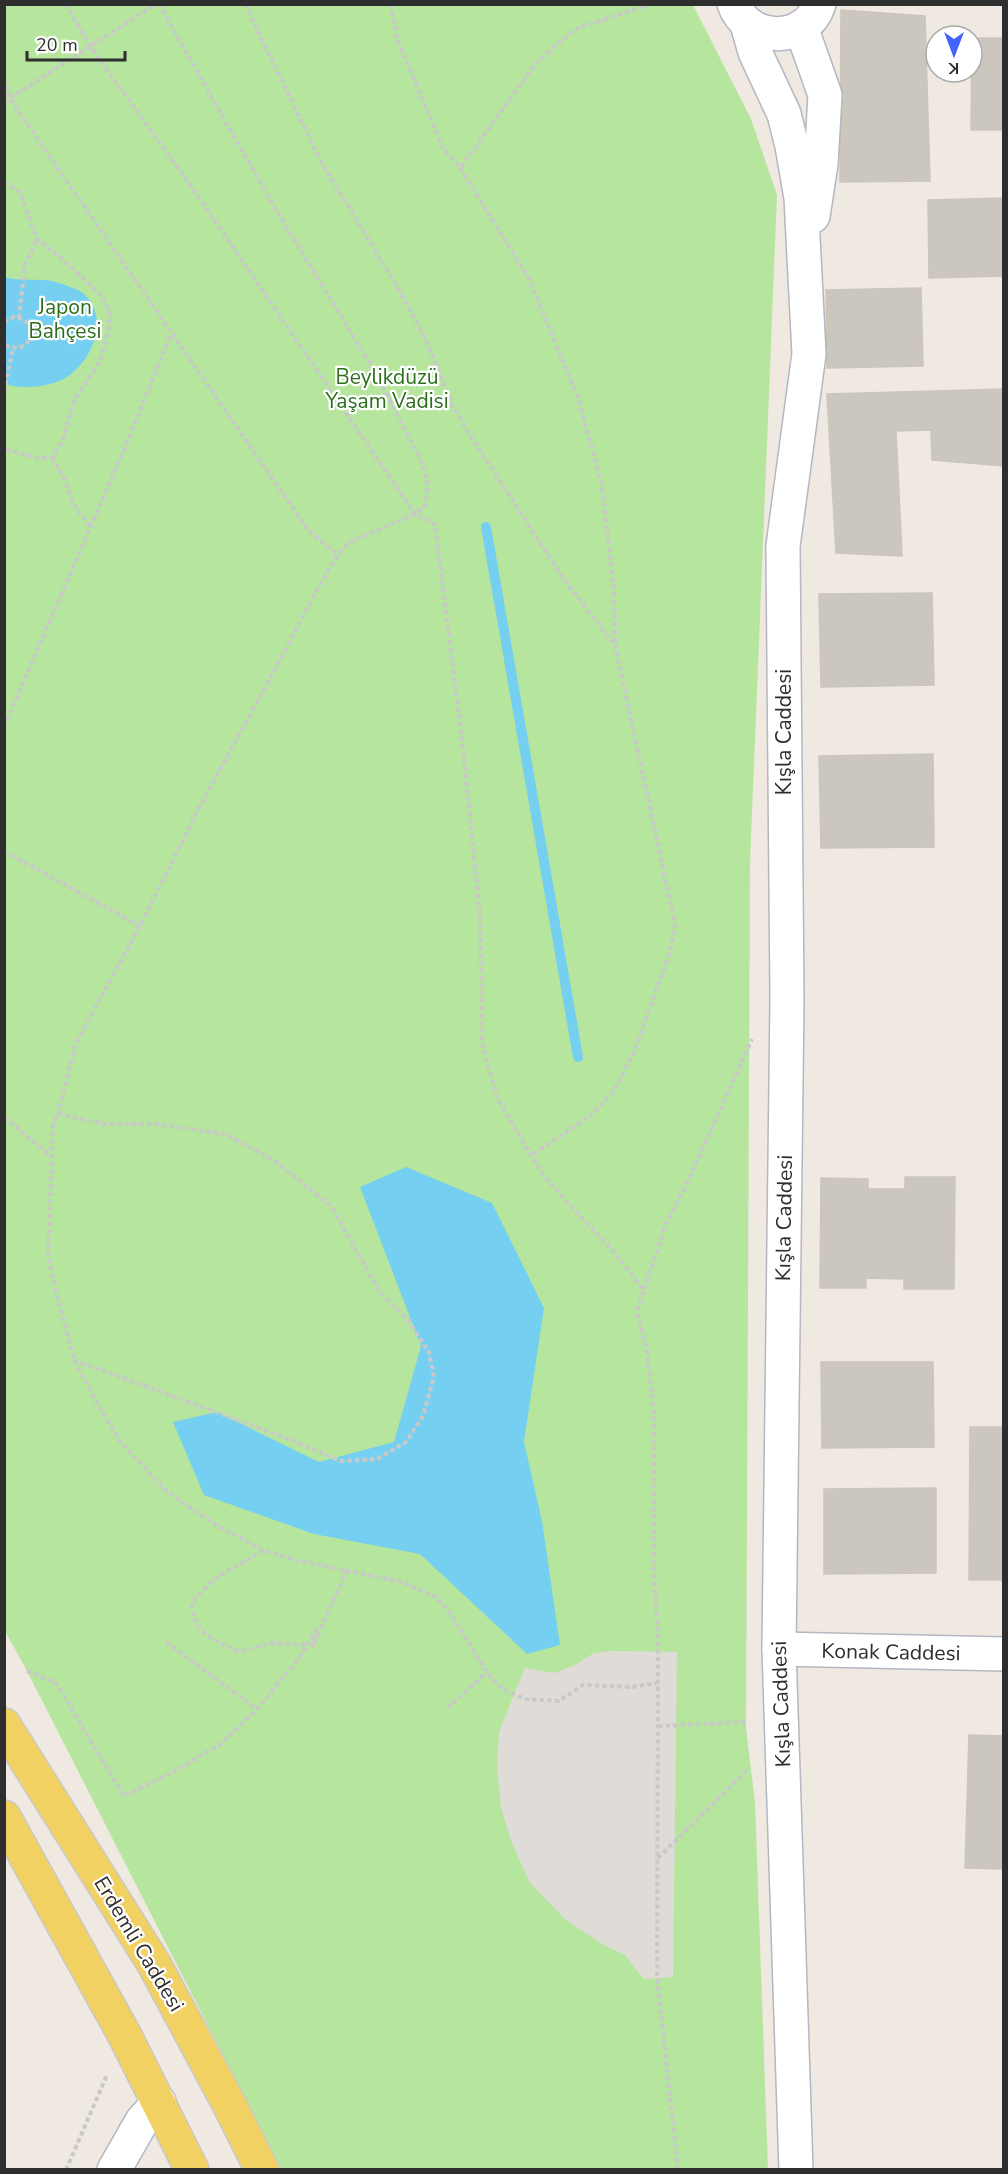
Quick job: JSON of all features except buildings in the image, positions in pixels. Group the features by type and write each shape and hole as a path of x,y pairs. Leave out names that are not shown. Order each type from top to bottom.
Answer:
{"main road":[{"name":"Erdemli Caddesi","path":"4,1725 154,1964 262,2169"},
{"path":"4,1817 125,2036 192,2169"}],"street":[{"path":"740,14 758,31 771,34 785,34 810,16 825,95 821,164 805,268"},
{"path":"740,14 784,114 801,198 805,268"},
{"name":"Kışla Caddesi","path":"796,2169 779,1649 787,1000 783,546 809,354 805,268"},
{"name":"Konak Caddesi","path":"779,1649 1004,1654"},
{"path":"114,2169 142,2121 159,2102"}],"path":[{"path":"66,4 90,46 198,196 415,514 435,524 463,748 480,915 482,1043 497,1098 542,1173 611,1248 644,1291"},
{"path":"4,102 158,4 269,198 375,372 420,458 427,480 425,505 415,514 350,542 338,555 199,808 140,926 75,1045 58,1114 53,1124 48,1258 74,1360 121,1443 167,1492 216,1526 263,1550 295,1560 402,1582 436,1597 502,1689 525,1700 559,1701 583,1685 632,1687 657,1683"},
{"path":"245,4 321,162 395,283 425,338 452,404 468,432 563,578 615,645"},
{"path":"391,4 397,39 443,147 460,168 528,277 579,400 602,486 614,591 615,645 675,924 670,952 638,1041 614,1091 590,1116 532,1155"},
{"path":"460,168 536,63 575,29 651,4"},
{"path":"4,78 10,99 308,530 338,555"},
{"path":"4,182 20,192 37,239 103,297 110,314 100,362 74,400 62,443 52,458"},
{"path":"19,318 25,264 37,239"},
{"path":"4,322 14,317 24,319 31,327 31,338 24,346 13,348 4,343"},
{"path":"4,727 126,446 172,333"},
{"path":"4,392 13,348"},
{"path":"4,449 38,458 52,458"},
{"path":"52,458 64,478 74,505 90,526"},
{"path":"4,851 140,926"},
{"path":"678,2169 657,1977 658,1636 654,1574 654,1415 647,1352 637,1311 666,1224 690,1177 756,1030"},
{"path":"58,1114 105,1124 155,1124 225,1134 272,1160 331,1206 380,1292 407,1319 429,1352 434,1376 423,1416 406,1442 378,1459 340,1461 297,1442 74,1360"},
{"path":"4,1117 53,1157"},
{"path":"263,1550 248,1562 224,1573 207,1586 192,1603 192,1616 204,1634 239,1652 272,1643 313,1646"},
{"path":"313,1646 347,1570"},
{"path":"27,1671 56,1683 124,1796 173,1772 219,1745 257,1709 299,1658 316,1630 313,1646"},
{"path":"166,1642 257,1709"},
{"path":"447,1708 488,1672"},
{"path":"658,1726 756,1722"},
{"path":"658,1858 756,1760"},
{"path":"66,2169 125,2036"}],"green space":[{"name":"Beylikdüzü Yaşam Vadisi","path":"5,5 693,5 751,119 777,195 750,864 746,1728 755,1803 768,2169 281,2169 5,1631"}],"shaded area":[{"path":"677,1652 673,1977 644,1979 625,1955 604,1945 566,1920 530,1883 511,1841 501,1807 497,1767 499,1732 525,1668 554,1673 575,1665 594,1653"}],"water":[{"path":"5,277 60,283 81,292 92,303 96,314 96,336 86,357 71,374 56,382 39,386 21,387 5,384"},
{"path":"406,1167 492,1203 544,1308 524,1442 542,1521 560,1645 527,1654 420,1554 314,1534 204,1495 173,1422 217,1412 319,1462 394,1442 421,1346 360,1187"}],"waterway":[{"path":"486,527 578,1057"}],"park label":[{"name":"Japon Bahçesi","path":"65,319"}]}
